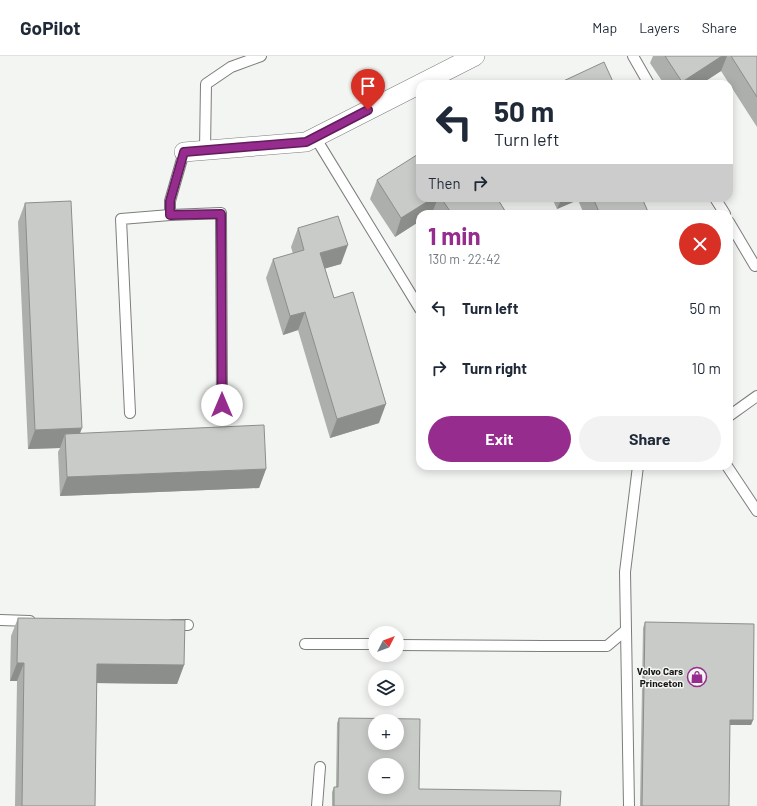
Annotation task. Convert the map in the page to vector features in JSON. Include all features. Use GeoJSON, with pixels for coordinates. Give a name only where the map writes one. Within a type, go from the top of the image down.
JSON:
{"type":"FeatureCollection","features":[{"type":"Feature","properties":{"kind":"street"},"geometry":{"type":"LineString","coordinates":[[428,80],[475,56]]}},
{"type":"Feature","properties":{"kind":"street"},"geometry":{"type":"LineString","coordinates":[[184,152],[306,142],[416,86]]}},
{"type":"Feature","properties":{"kind":"lane"},"geometry":{"type":"LineString","coordinates":[[205,150],[206,84],[231,67],[261,56]]}},
{"type":"Feature","properties":{"kind":"lane"},"geometry":{"type":"LineString","coordinates":[[633,56],[647,80]]}},
{"type":"Feature","properties":{"kind":"lane"},"geometry":{"type":"LineString","coordinates":[[315,137],[416,302]]}},
{"type":"Feature","properties":{"kind":"lane"},"geometry":{"type":"LineString","coordinates":[[170,215],[170,201],[184,152]]}},
{"type":"Feature","properties":{"kind":"lane"},"geometry":{"type":"LineString","coordinates":[[130,412],[122,219],[170,215],[221,214],[222,405]]}},
{"type":"Feature","properties":{"kind":"lane"},"geometry":{"type":"LineString","coordinates":[[733,229],[755,266]]}},
{"type":"Feature","properties":{"kind":"lane"},"geometry":{"type":"LineString","coordinates":[[733,413],[757,396]]}},
{"type":"Feature","properties":{"kind":"lane"},"geometry":{"type":"LineString","coordinates":[[629,806],[625,572],[638,470]]}},
{"type":"Feature","properties":{"kind":"lane"},"geometry":{"type":"LineString","coordinates":[[730,470],[757,511]]}},
{"type":"Feature","properties":{"kind":"lane"},"geometry":{"type":"LineString","coordinates":[[0,620],[39,621]]}},
{"type":"Feature","properties":{"kind":"lane"},"geometry":{"type":"LineString","coordinates":[[165,625],[188,625]]}},
{"type":"Feature","properties":{"kind":"lane"},"geometry":{"type":"LineString","coordinates":[[404,645],[607,646],[626,630]]}},
{"type":"Feature","properties":{"kind":"lane"},"geometry":{"type":"LineString","coordinates":[[305,644],[368,644]]}},
{"type":"Feature","properties":{"kind":"lane"},"geometry":{"type":"LineString","coordinates":[[317,806],[320,767]]}},
{"type":"Feature","properties":{"kind":"building"},"geometry":{"type":"Polygon","coordinates":[[[665,56],[722,56],[685,80],[681,80],[665,56]]]}},
{"type":"Feature","properties":{"kind":"building"},"geometry":{"type":"Polygon","coordinates":[[[731,56],[757,56],[757,97],[731,56]]]}},
{"type":"Feature","properties":{"kind":"building"},"geometry":{"type":"Polygon","coordinates":[[[604,62],[612,80],[566,80],[604,62]]]}},
{"type":"Feature","properties":{"kind":"building"},"geometry":{"type":"Polygon","coordinates":[[[416,156],[416,202],[427,202],[401,218],[377,180],[416,156]]]}},
{"type":"Feature","properties":{"kind":"building"},"geometry":{"type":"Polygon","coordinates":[[[71,201],[82,428],[35,430],[25,203],[71,201]]]}},
{"type":"Feature","properties":{"kind":"building"},"geometry":{"type":"Polygon","coordinates":[[[444,202],[500,202],[504,210],[449,210],[444,202]]]}},
{"type":"Feature","properties":{"kind":"building"},"geometry":{"type":"Polygon","coordinates":[[[595,202],[644,202],[647,210],[598,210],[595,202]]]}},
{"type":"Feature","properties":{"kind":"building"},"geometry":{"type":"Polygon","coordinates":[[[338,216],[348,245],[320,253],[334,298],[353,292],[386,404],[337,419],[305,312],[290,316],[273,259],[304,250],[298,228],[338,216]]]}},
{"type":"Feature","properties":{"kind":"building"},"geometry":{"type":"Polygon","coordinates":[[[264,425],[266,469],[67,477],[65,434],[264,425]]]}},
{"type":"Feature","properties":{"kind":"building"},"geometry":{"type":"Polygon","coordinates":[[[18,618],[185,620],[184,665],[97,664],[95,806],[22,806],[24,663],[17,663],[18,618]]]}},
{"type":"Feature","properties":{"kind":"building","name":"Volvo Cars Princeton"},"geometry":{"type":"Polygon","coordinates":[[[645,622],[754,624],[753,720],[730,720],[729,806],[642,806],[645,622]]]}},
{"type":"Feature","properties":{"kind":"building"},"geometry":{"type":"Polygon","coordinates":[[[339,718],[368,718],[368,750],[404,750],[404,719],[420,719],[419,789],[561,791],[560,806],[334,806],[334,787],[338,787],[339,718]]]}},
{"type":"Feature","properties":{"kind":"place","name":"Volvo Cars Princeton"},"geometry":{"type":"Point","coordinates":[697,677]}},
{"type":"Feature","properties":{"kind":"route"},"geometry":{"type":"LineString","coordinates":[[222,405],[221,214],[170,215],[170,201],[184,152],[306,142],[368,110]]}}]}
